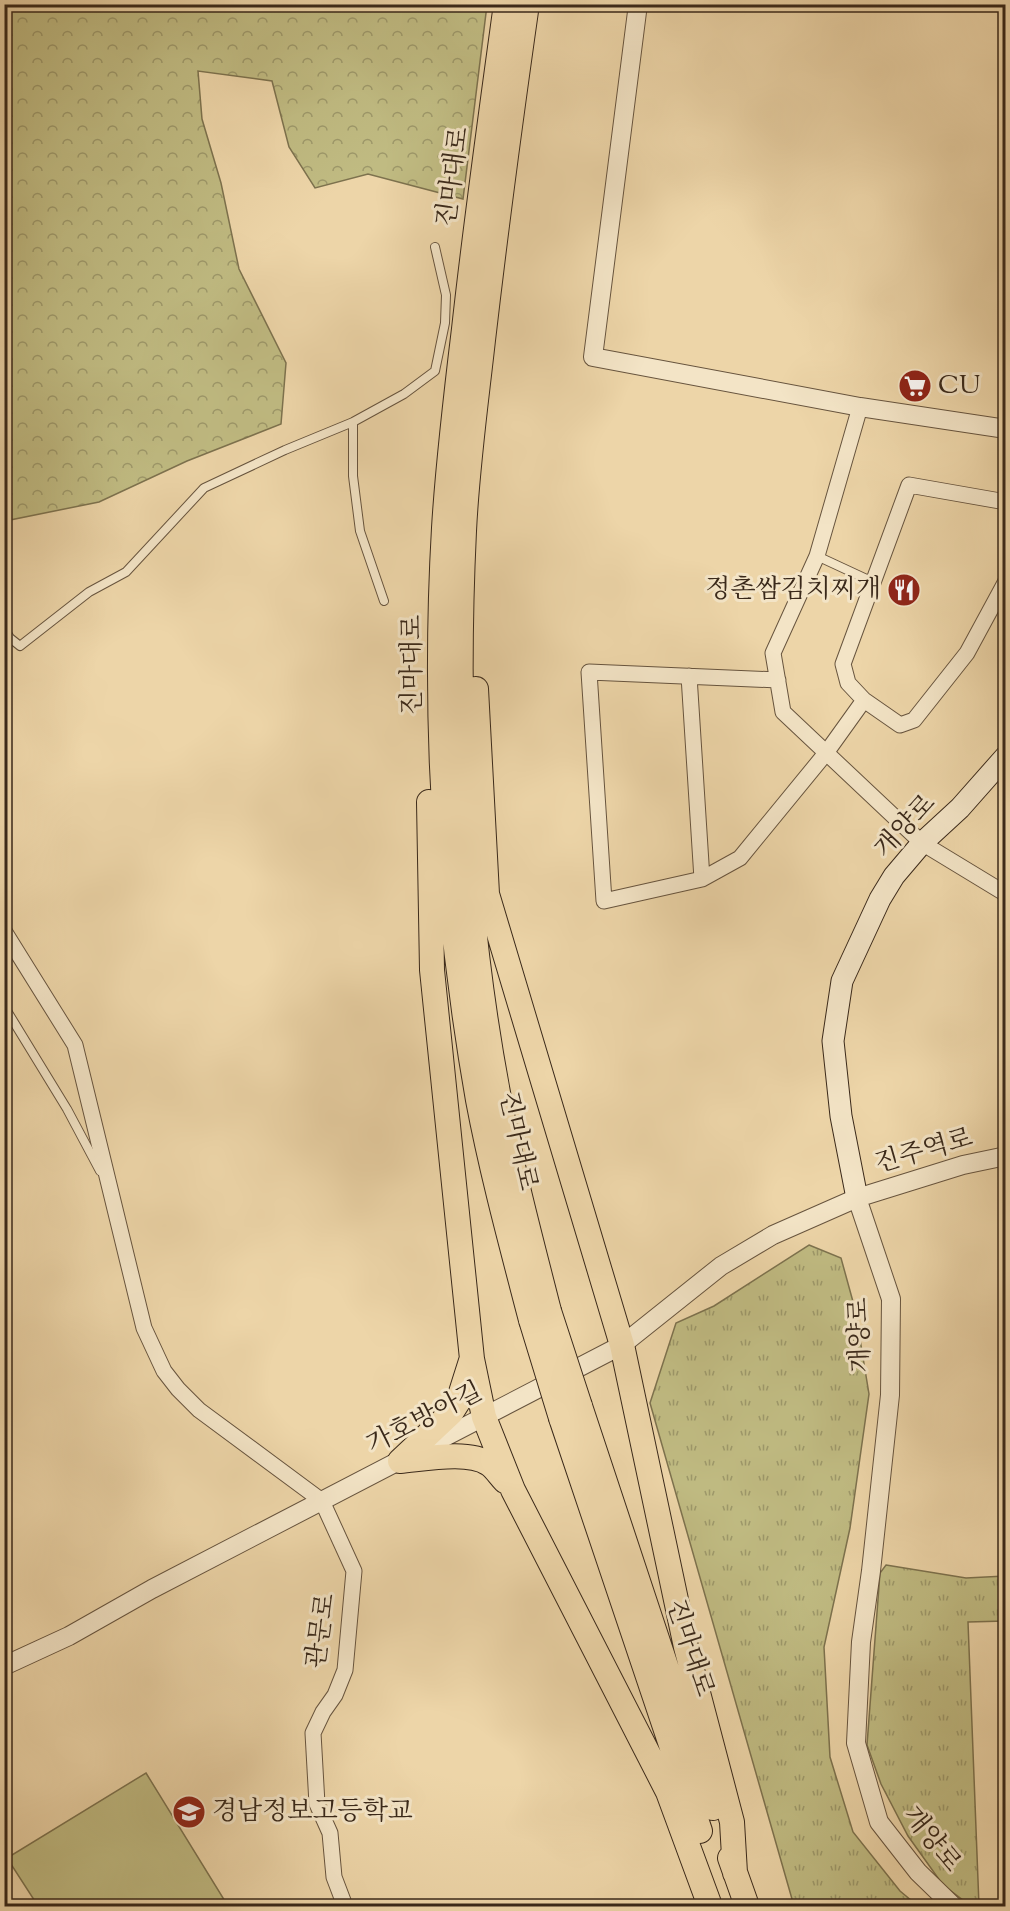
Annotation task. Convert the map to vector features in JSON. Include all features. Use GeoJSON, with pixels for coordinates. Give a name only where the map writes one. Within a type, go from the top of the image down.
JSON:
{"type":"FeatureCollection","features":[{"type":"Feature","properties":{"kind":"highway","name":"진마대로"},"geometry":{"type":"LineString","coordinates":[[506,4],[477,213],[452,426],[444,539],[441,715],[444,809],[459,973],[479,1102],[507,1228],[540,1316]]}},
{"type":"Feature","properties":{"kind":"highway","name":"진마대로"},"geometry":{"type":"LineString","coordinates":[[527,4],[498,215],[473,429],[464,529],[461,716],[464,808],[479,970],[499,1098],[540,1316]]}},
{"type":"Feature","properties":{"kind":"highway"},"geometry":{"type":"LineString","coordinates":[[461,630],[475,660],[487,894],[622,1345],[686,1647],[732,1822],[735,1873]]}},
{"type":"Feature","properties":{"kind":"highway"},"geometry":{"type":"LineString","coordinates":[[441,715],[428,761],[432,970],[472,1359],[484,1417],[513,1490],[668,1792],[710,1906]]}},
{"type":"Feature","properties":{"kind":"highway"},"geometry":{"type":"LineString","coordinates":[[540,1316],[571,1412]]}},
{"type":"Feature","properties":{"kind":"highway"},"geometry":{"type":"LineString","coordinates":[[400,1461],[451,1413],[458,1402],[472,1359]]}},
{"type":"Feature","properties":{"kind":"highway","name":"진마대로"},"geometry":{"type":"LineString","coordinates":[[571,1412],[747,1906]]}},
{"type":"Feature","properties":{"kind":"highway","name":"진마대로"},"geometry":{"type":"LineString","coordinates":[[571,1412],[726,1906]]}},
{"type":"Feature","properties":{"kind":"highway"},"geometry":{"type":"LineString","coordinates":[[400,1461],[467,1456],[481,1459],[491,1465],[513,1490]]}},
{"type":"Feature","properties":{"kind":"main road","name":"개양로"},"geometry":{"type":"LineString","coordinates":[[857,1198],[841,1116],[832,1041],[842,981],[880,899],[894,876],[922,843],[960,808],[1005,756]]}},
{"type":"Feature","properties":{"kind":"street"},"geometry":{"type":"LineString","coordinates":[[638,4],[593,357],[860,406],[1005,429]]}},
{"type":"Feature","properties":{"kind":"street"},"geometry":{"type":"LineString","coordinates":[[860,406],[817,556],[773,653],[783,712],[922,843],[1005,894]]}},
{"type":"Feature","properties":{"kind":"street"},"geometry":{"type":"LineString","coordinates":[[1005,501],[909,486],[843,664],[848,682],[864,699],[900,724],[914,720],[967,653],[1005,581]]}},
{"type":"Feature","properties":{"kind":"street"},"geometry":{"type":"LineString","coordinates":[[778,680],[589,672],[604,902],[702,879],[740,858],[826,753],[864,699]]}},
{"type":"Feature","properties":{"kind":"street"},"geometry":{"type":"LineString","coordinates":[[689,676],[702,879]]}},
{"type":"Feature","properties":{"kind":"street"},"geometry":{"type":"LineString","coordinates":[[4,931],[75,1045],[144,1328],[164,1371],[199,1410],[322,1501]]}},
{"type":"Feature","properties":{"kind":"street","name":"진주역로"},"geometry":{"type":"LineString","coordinates":[[857,1198],[943,1171],[1005,1156]]}},
{"type":"Feature","properties":{"kind":"street","name":"가호방아길"},"geometry":{"type":"LineString","coordinates":[[4,1666],[69,1636],[152,1589],[622,1345],[721,1266],[746,1250],[801,1222],[857,1198]]}},
{"type":"Feature","properties":{"kind":"street","name":"개양로"},"geometry":{"type":"LineString","coordinates":[[857,1198],[891,1299],[890,1395],[861,1642],[856,1743],[879,1822],[918,1872],[953,1906]]}},
{"type":"Feature","properties":{"kind":"street","name":"관문로"},"geometry":{"type":"LineString","coordinates":[[322,1501],[354,1571],[345,1670],[335,1695],[313,1732],[316,1804],[330,1833],[334,1877],[345,1906]]}},
{"type":"Feature","properties":{"kind":"lane"},"geometry":{"type":"LineString","coordinates":[[4,628],[10,638],[20,646],[89,592],[126,572],[204,488],[285,450],[353,422],[404,394],[435,371],[445,323],[446,295],[435,248]]}},
{"type":"Feature","properties":{"kind":"lane"},"geometry":{"type":"LineString","coordinates":[[353,422],[353,476],[360,531],[384,601]]}},
{"type":"Feature","properties":{"kind":"lane"},"geometry":{"type":"LineString","coordinates":[[817,556],[873,582]]}},
{"type":"Feature","properties":{"kind":"lane"},"geometry":{"type":"LineString","coordinates":[[4,1006],[67,1109],[109,1188]]}},
{"type":"Feature","properties":{"kind":"green space"},"geometry":{"type":"Polygon","coordinates":[[[5,4],[487,5],[463,199],[368,174],[315,188],[289,147],[272,81],[198,71],[202,119],[221,183],[239,269],[286,363],[281,424],[187,461],[99,502],[5,521],[5,4]]]}},
{"type":"Feature","properties":{"kind":"green space"},"geometry":{"type":"Polygon","coordinates":[[[809,1245],[841,1258],[855,1309],[869,1394],[850,1528],[824,1647],[830,1757],[853,1832],[900,1891],[918,1906],[794,1906],[650,1403],[676,1323],[714,1306],[809,1245]]]}},
{"type":"Feature","properties":{"kind":"green space"},"geometry":{"type":"Polygon","coordinates":[[[886,1565],[966,1578],[1005,1576],[1005,1621],[968,1622],[979,1906],[971,1906],[943,1885],[908,1836],[881,1784],[867,1745],[880,1573],[886,1565]]]}},
{"type":"Feature","properties":{"kind":"green space"},"geometry":{"type":"Polygon","coordinates":[[[146,1773],[228,1906],[38,1906],[7,1858],[146,1773]]]}},
{"type":"Feature","properties":{"kind":"place","name":"CU"},"geometry":{"type":"Point","coordinates":[915,386]}},
{"type":"Feature","properties":{"kind":"place","name":"정촌쌈김치찌개"},"geometry":{"type":"Point","coordinates":[904,590]}},
{"type":"Feature","properties":{"kind":"place","name":"경남정보고등학교"},"geometry":{"type":"Point","coordinates":[189,1812]}}]}
